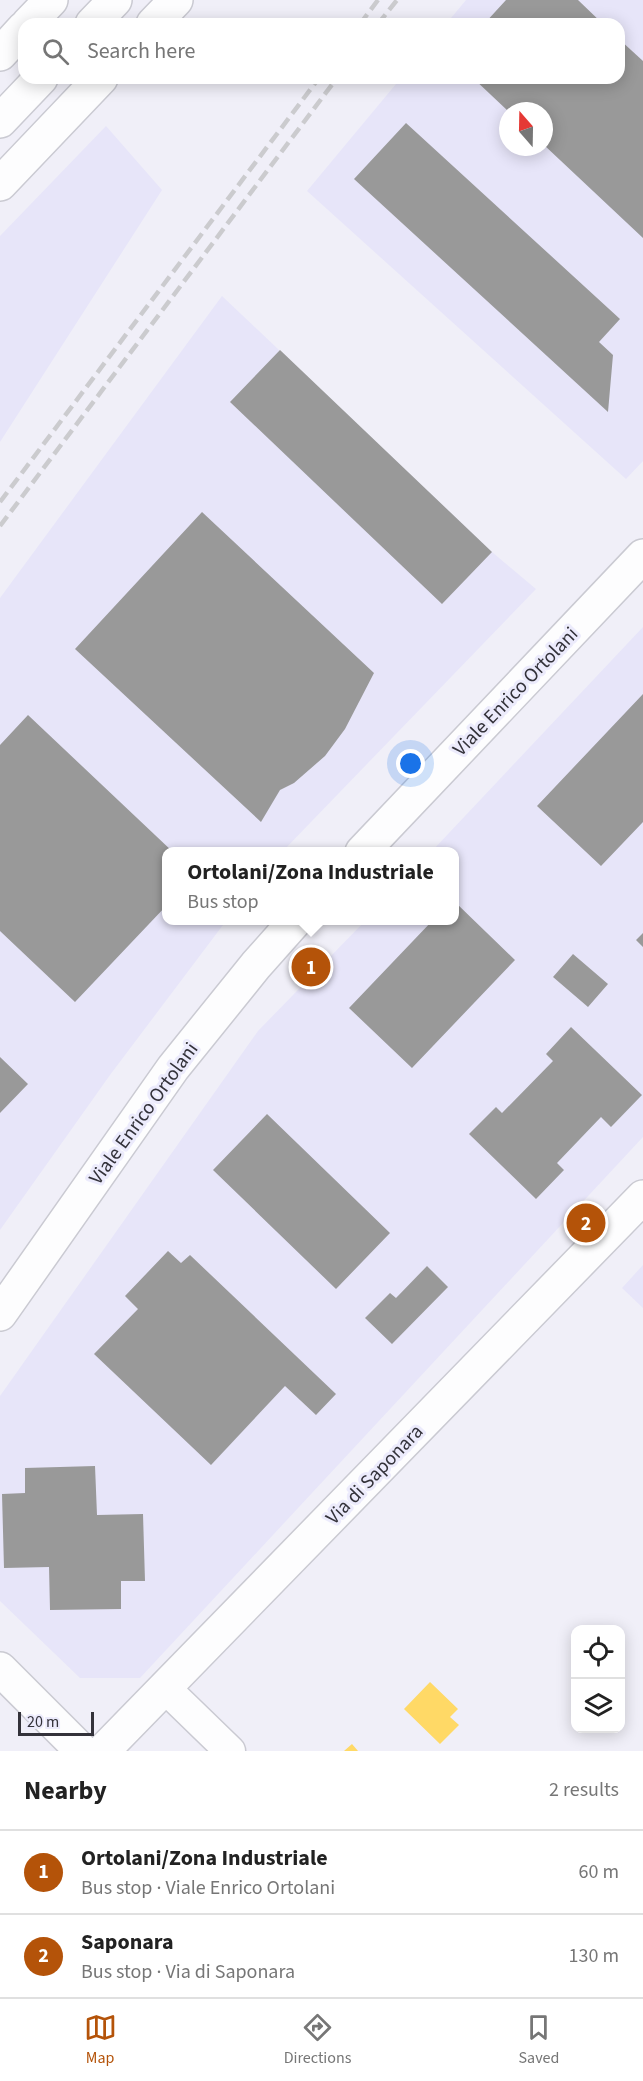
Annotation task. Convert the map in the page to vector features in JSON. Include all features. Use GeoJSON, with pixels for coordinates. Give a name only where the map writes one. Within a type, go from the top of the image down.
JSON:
{"type":"FeatureCollection","features":[{"type":"Feature","properties":{"kind":"street"},"geometry":{"type":"LineString","coordinates":[[34,18],[51,0]]}},
{"type":"Feature","properties":{"kind":"street"},"geometry":{"type":"LineString","coordinates":[[98,18],[115,0]]}},
{"type":"Feature","properties":{"kind":"street"},"geometry":{"type":"LineString","coordinates":[[159,18],[176,0]]}},
{"type":"Feature","properties":{"kind":"street"},"geometry":{"type":"LineString","coordinates":[[0,54],[18,34]]}},
{"type":"Feature","properties":{"kind":"street"},"geometry":{"type":"LineString","coordinates":[[0,121],[35,84]]}},
{"type":"Feature","properties":{"kind":"street"},"geometry":{"type":"LineString","coordinates":[[0,184],[95,84]]}},
{"type":"Feature","properties":{"kind":"street","name":"Viale Enrico Ortolani"},"geometry":{"type":"LineString","coordinates":[[367,847],[643,556]]}},
{"type":"Feature","properties":{"kind":"street","name":"Viale Enrico Ortolani"},"geometry":{"type":"LineString","coordinates":[[0,1314],[173,1068],[256,965],[292,925]]}},
{"type":"Feature","properties":{"kind":"street","name":"Via di Saponara"},"geometry":{"type":"LineString","coordinates":[[103,1751],[643,1197]]}},
{"type":"Feature","properties":{"kind":"street"},"geometry":{"type":"LineString","coordinates":[[0,1669],[82,1751]]}},
{"type":"Feature","properties":{"kind":"street"},"geometry":{"type":"LineString","coordinates":[[165,1688],[230,1751]]}},
{"type":"Feature","properties":{"kind":"shaded area"},"geometry":{"type":"Polygon","coordinates":[[[466,0],[643,0],[643,461],[626,479],[307,191],[396,84],[625,84],[625,18],[451,18],[466,0]]]}},
{"type":"Feature","properties":{"kind":"shaded area"},"geometry":{"type":"Polygon","coordinates":[[[106,126],[162,190],[0,442],[0,236],[106,126]]]}},
{"type":"Feature","properties":{"kind":"shaded area"},"geometry":{"type":"Polygon","coordinates":[[[222,296],[492,552],[536,589],[287,847],[162,847],[162,925],[223,925],[110,1075],[0,1230],[0,598],[222,296]]]}},
{"type":"Feature","properties":{"kind":"shaded area"},"geometry":{"type":"Polygon","coordinates":[[[643,627],[643,1137],[140,1678],[80,1678],[0,1601],[0,1396],[258,1031],[361,925],[459,925],[459,847],[436,847],[643,627]]]}},
{"type":"Feature","properties":{"kind":"shaded area"},"geometry":{"type":"Polygon","coordinates":[[[643,1265],[643,1308],[622,1288],[643,1265]]]}},
{"type":"Feature","properties":{"kind":"building: Homes"},"geometry":{"type":"Polygon","coordinates":[[[430,1682],[458,1709],[450,1717],[459,1725],[440,1744],[404,1709],[430,1682]]]}},
{"type":"Feature","properties":{"kind":"building: Homes"},"geometry":{"type":"Polygon","coordinates":[[[352,1744],[358,1751],[344,1751],[352,1744]]]}},
{"type":"Feature","properties":{"kind":"building: Industry"},"geometry":{"type":"Polygon","coordinates":[[[506,0],[578,0],[597,18],[490,18],[506,0]]]}},
{"type":"Feature","properties":{"kind":"building: Industry"},"geometry":{"type":"Polygon","coordinates":[[[625,44],[643,61],[643,238],[553,153],[553,102],[499,103],[479,84],[625,84],[625,44]]]}},
{"type":"Feature","properties":{"kind":"building: Industry"},"geometry":{"type":"Polygon","coordinates":[[[406,123],[620,319],[599,342],[613,355],[608,412],[354,179],[406,123]]]}},
{"type":"Feature","properties":{"kind":"building: Industry"},"geometry":{"type":"Polygon","coordinates":[[[280,350],[492,552],[442,604],[230,402],[280,350]]]}},
{"type":"Feature","properties":{"kind":"building: Industry"},"geometry":{"type":"Polygon","coordinates":[[[202,512],[374,673],[345,729],[325,756],[294,783],[280,790],[261,822],[75,649],[202,512]]]}},
{"type":"Feature","properties":{"kind":"building: Industry"},"geometry":{"type":"Polygon","coordinates":[[[643,694],[643,822],[601,866],[537,806],[643,694]]]}},
{"type":"Feature","properties":{"kind":"building: Industry"},"geometry":{"type":"Polygon","coordinates":[[[28,715],[168,847],[162,847],[162,910],[75,1002],[0,931],[0,745],[28,715]]]}},
{"type":"Feature","properties":{"kind":"building: Industry"},"geometry":{"type":"Polygon","coordinates":[[[459,906],[515,960],[412,1068],[349,1008],[428,925],[459,925],[459,906]]]}},
{"type":"Feature","properties":{"kind":"building: Industry"},"geometry":{"type":"Polygon","coordinates":[[[643,933],[643,947],[636,940],[643,933]]]}},
{"type":"Feature","properties":{"kind":"building: Industry"},"geometry":{"type":"Polygon","coordinates":[[[573,954],[608,984],[588,1007],[553,977],[573,954]]]}},
{"type":"Feature","properties":{"kind":"building: Industry"},"geometry":{"type":"Polygon","coordinates":[[[571,1027],[642,1095],[611,1127],[601,1117],[557,1163],[564,1170],[536,1199],[469,1134],[496,1107],[502,1113],[553,1061],[546,1054],[571,1027]]]}},
{"type":"Feature","properties":{"kind":"building: Industry"},"geometry":{"type":"Polygon","coordinates":[[[0,1057],[28,1084],[0,1113],[0,1057]]]}},
{"type":"Feature","properties":{"kind":"building: Industry"},"geometry":{"type":"Polygon","coordinates":[[[267,1114],[390,1233],[336,1289],[213,1170],[267,1114]]]}},
{"type":"Feature","properties":{"kind":"building: Industry"},"geometry":{"type":"Polygon","coordinates":[[[168,1251],[181,1263],[190,1255],[336,1394],[316,1415],[285,1386],[211,1465],[94,1354],[138,1309],[125,1296],[168,1251]]]}},
{"type":"Feature","properties":{"kind":"building: Industry"},"geometry":{"type":"Polygon","coordinates":[[[427,1266],[448,1287],[392,1344],[365,1318],[390,1293],[396,1298],[427,1266]]]}},
{"type":"Feature","properties":{"kind":"building: Industry"},"geometry":{"type":"Polygon","coordinates":[[[95,1466],[97,1515],[143,1514],[145,1581],[121,1581],[121,1609],[50,1610],[49,1567],[4,1568],[2,1494],[25,1493],[25,1468],[95,1466]]]}},
{"type":"Feature","properties":{"kind":"railway"},"geometry":{"type":"LineString","coordinates":[[364,18],[378,0]]}},
{"type":"Feature","properties":{"kind":"railway"},"geometry":{"type":"LineString","coordinates":[[383,18],[397,0]]}},
{"type":"Feature","properties":{"kind":"railway"},"geometry":{"type":"LineString","coordinates":[[0,502],[314,84]]}},
{"type":"Feature","properties":{"kind":"railway"},"geometry":{"type":"LineString","coordinates":[[0,526],[332,84]]}},
{"type":"Feature","properties":{"kind":"place","name":"Ortolani/Zona Industriale"},"geometry":{"type":"Point","coordinates":[311,967]}},
{"type":"Feature","properties":{"kind":"place","name":"Saponara"},"geometry":{"type":"Point","coordinates":[586,1223]}}]}
